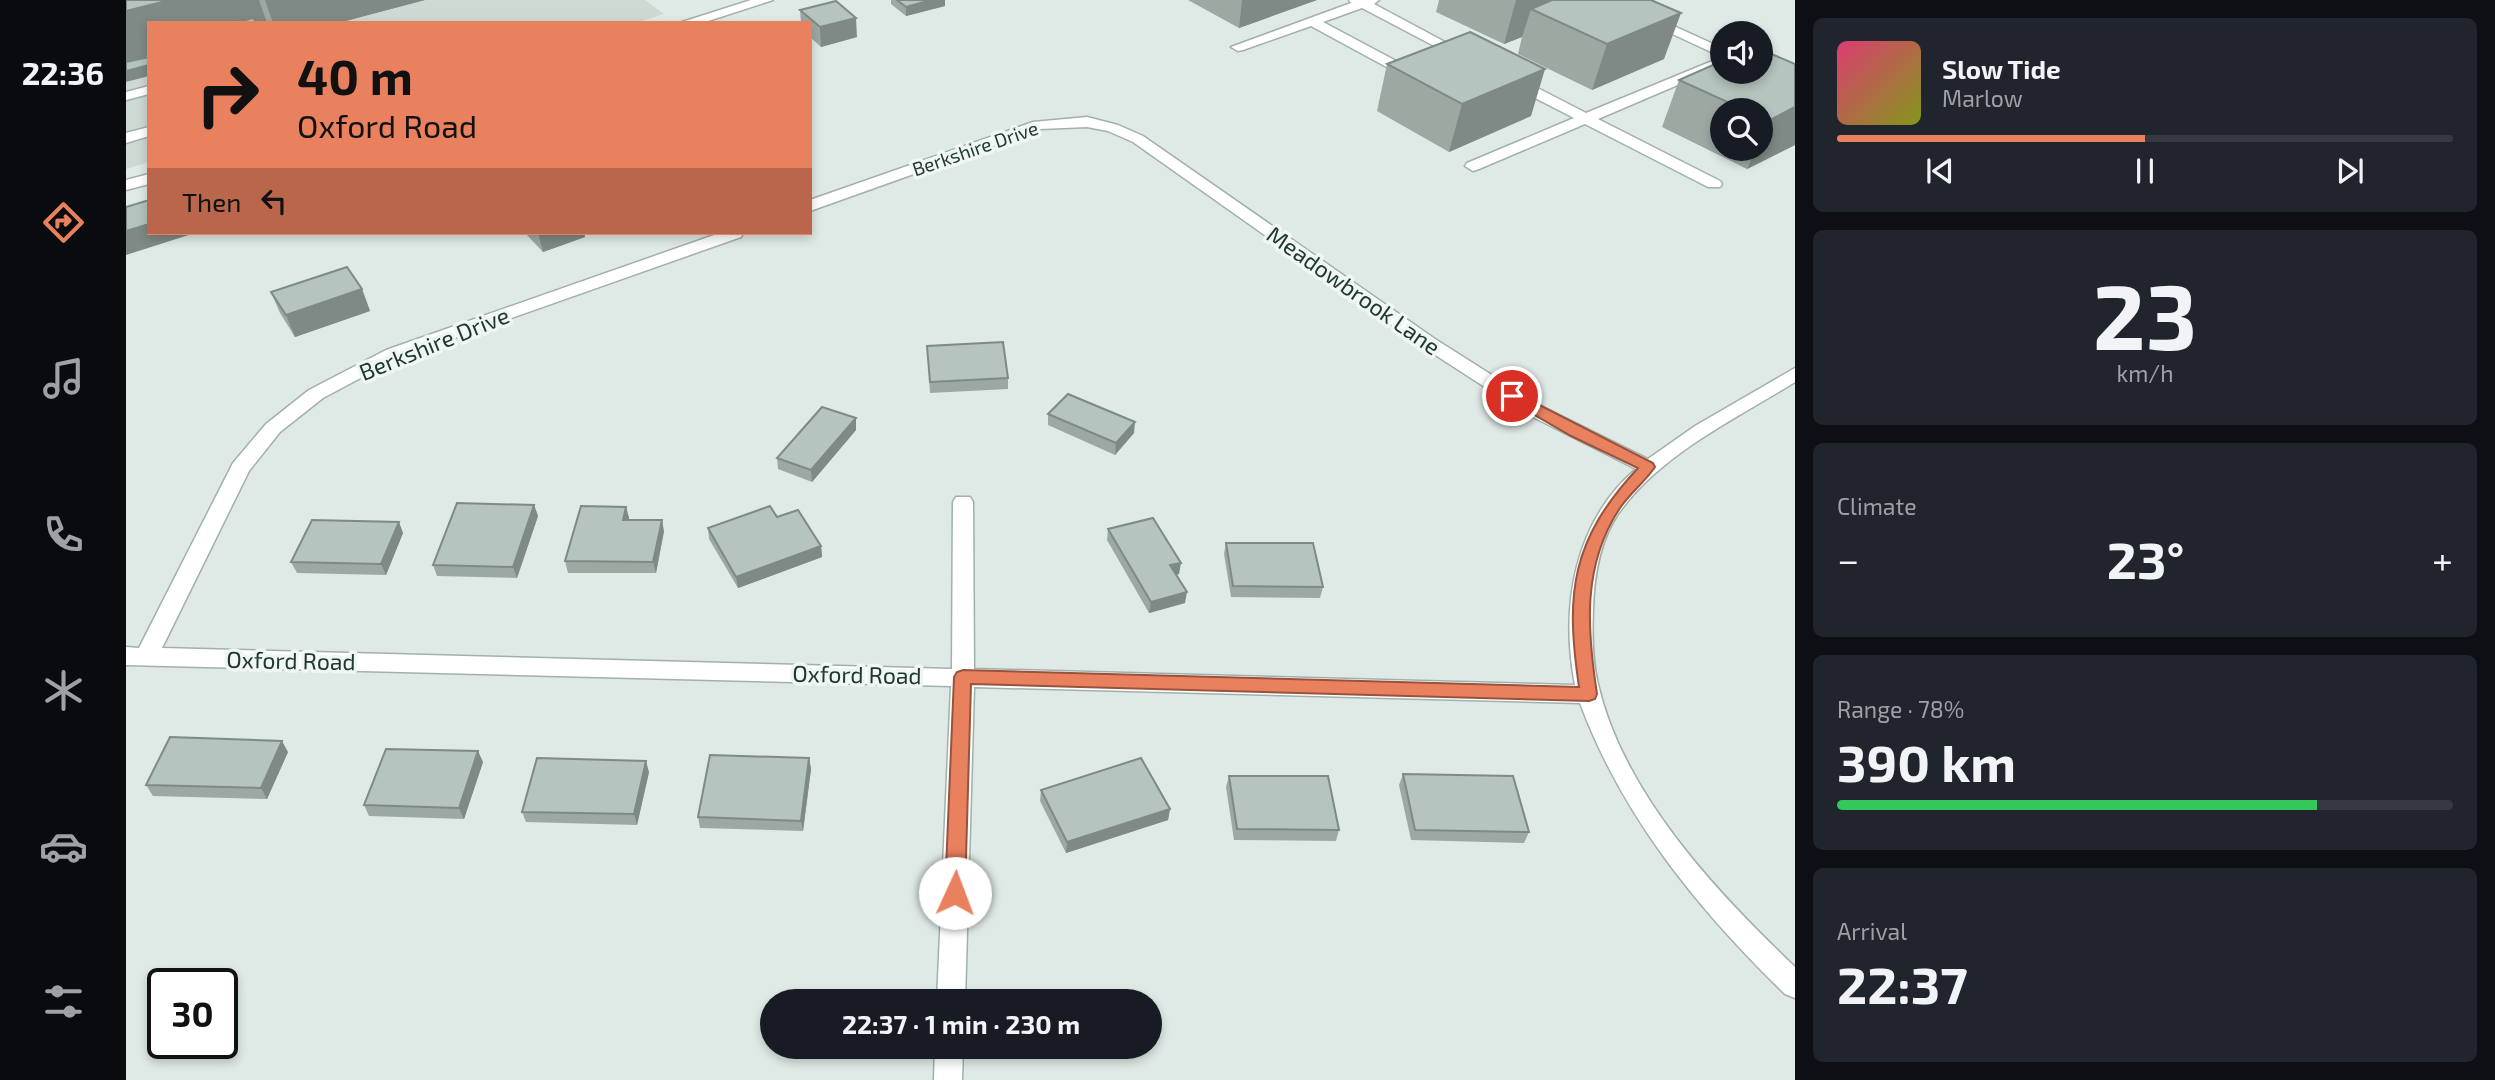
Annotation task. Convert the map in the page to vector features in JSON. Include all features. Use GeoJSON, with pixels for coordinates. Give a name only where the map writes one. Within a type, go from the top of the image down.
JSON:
{"type":"FeatureCollection","features":[{"type":"Feature","properties":{"kind":"street"},"geometry":{"type":"LineString","coordinates":[[1606,0],[1710,48]]}},
{"type":"Feature","properties":{"kind":"street"},"geometry":{"type":"LineString","coordinates":[[692,21],[756,1]]}},
{"type":"Feature","properties":{"kind":"street"},"geometry":{"type":"LineString","coordinates":[[1238,47],[1364,1],[1474,61]]}},
{"type":"Feature","properties":{"kind":"street"},"geometry":{"type":"LineString","coordinates":[[1312,21],[1410,74]]}},
{"type":"Feature","properties":{"kind":"street"},"geometry":{"type":"LineString","coordinates":[[1473,166],[1710,66]]}},
{"type":"Feature","properties":{"kind":"street"},"geometry":{"type":"LineString","coordinates":[[1499,74],[1714,184]]}},
{"type":"Feature","properties":{"kind":"street"},"geometry":{"type":"LineString","coordinates":[[126,96],[147,91]]}},
{"type":"Feature","properties":{"kind":"street","name":"Meadowbrook Lane"},"geometry":{"type":"LineString","coordinates":[[1062,123],[1087,122],[1113,128],[1138,139],[1486,380],[1532,409],[1648,467]]}},
{"type":"Feature","properties":{"kind":"street","name":"Berkshire Drive"},"geometry":{"type":"LineString","coordinates":[[813,201],[1018,131],[1062,123]]}},
{"type":"Feature","properties":{"kind":"street"},"geometry":{"type":"LineString","coordinates":[[126,138],[147,132]]}},
{"type":"Feature","properties":{"kind":"street"},"geometry":{"type":"LineString","coordinates":[[126,185],[147,180]]}},
{"type":"Feature","properties":{"kind":"street","name":"Berkshire Drive"},"geometry":{"type":"LineString","coordinates":[[136,656],[240,468],[272,428],[316,394],[392,354],[729,235]]}},
{"type":"Feature","properties":{"kind":"street"},"geometry":{"type":"LineString","coordinates":[[1795,374],[1648,467],[1617,500],[1601,524],[1590,551],[1583,582],[1580,639],[1589,694],[1620,769],[1652,824],[1706,894],[1795,985]]}},
{"type":"Feature","properties":{"kind":"street"},"geometry":{"type":"LineString","coordinates":[[951,989],[963,677],[964,502]]}},
{"type":"Feature","properties":{"kind":"street","name":"Oxford Road"},"geometry":{"type":"LineString","coordinates":[[136,656],[1589,694]]}},
{"type":"Feature","properties":{"kind":"street"},"geometry":{"type":"LineString","coordinates":[[948,1080],[949,1059]]}},
{"type":"Feature","properties":{"kind":"shaded area"},"geometry":{"type":"Polygon","coordinates":[[[126,0],[645,0],[664,14],[641,21],[147,21],[147,163],[126,169],[126,0]]]}},
{"type":"Feature","properties":{"kind":"building"},"geometry":{"type":"Polygon","coordinates":[[[126,0],[170,0],[126,11],[126,0]]]}},
{"type":"Feature","properties":{"kind":"building"},"geometry":{"type":"Polygon","coordinates":[[[897,0],[931,0],[906,7],[897,0]]]}},
{"type":"Feature","properties":{"kind":"building"},"geometry":{"type":"Polygon","coordinates":[[[1552,0],[1651,0],[1681,13],[1607,44],[1531,9],[1552,0]]]}},
{"type":"Feature","properties":{"kind":"building"},"geometry":{"type":"Polygon","coordinates":[[[836,1],[856,18],[820,27],[800,10],[836,1]]]}},
{"type":"Feature","properties":{"kind":"building"},"geometry":{"type":"Polygon","coordinates":[[[1470,32],[1545,69],[1462,104],[1387,64],[1470,32]]]}},
{"type":"Feature","properties":{"kind":"building"},"geometry":{"type":"Polygon","coordinates":[[[1773,55],[1795,64],[1795,107],[1773,118],[1773,98],[1719,98],[1679,80],[1710,66],[1710,84],[1773,84],[1773,55]]]}},
{"type":"Feature","properties":{"kind":"building"},"geometry":{"type":"Polygon","coordinates":[[[147,57],[147,66],[126,71],[126,62],[147,57]]]}},
{"type":"Feature","properties":{"kind":"building"},"geometry":{"type":"Polygon","coordinates":[[[147,201],[147,225],[126,231],[126,207],[147,201]]]}},
{"type":"Feature","properties":{"kind":"building"},"geometry":{"type":"Polygon","coordinates":[[[347,267],[362,289],[286,315],[271,292],[347,267]]]}},
{"type":"Feature","properties":{"kind":"building"},"geometry":{"type":"Polygon","coordinates":[[[1003,342],[1008,378],[930,382],[927,346],[1003,342]]]}},
{"type":"Feature","properties":{"kind":"building"},"geometry":{"type":"Polygon","coordinates":[[[1068,394],[1135,422],[1116,443],[1048,414],[1068,394]]]}},
{"type":"Feature","properties":{"kind":"building"},"geometry":{"type":"Polygon","coordinates":[[[822,407],[856,418],[811,470],[777,458],[822,407]]]}},
{"type":"Feature","properties":{"kind":"building"},"geometry":{"type":"Polygon","coordinates":[[[457,503],[534,505],[513,567],[433,565],[457,503]]]}},
{"type":"Feature","properties":{"kind":"building"},"geometry":{"type":"Polygon","coordinates":[[[581,506],[626,507],[623,520],[662,520],[653,562],[565,561],[581,506]]]}},
{"type":"Feature","properties":{"kind":"building"},"geometry":{"type":"Polygon","coordinates":[[[770,506],[777,517],[798,510],[821,546],[736,577],[708,528],[770,506]]]}},
{"type":"Feature","properties":{"kind":"building"},"geometry":{"type":"Polygon","coordinates":[[[1153,518],[1181,563],[1170,565],[1187,592],[1151,602],[1108,529],[1153,518]]]}},
{"type":"Feature","properties":{"kind":"building"},"geometry":{"type":"Polygon","coordinates":[[[312,520],[399,522],[381,564],[291,562],[312,520]]]}},
{"type":"Feature","properties":{"kind":"building"},"geometry":{"type":"Polygon","coordinates":[[[1226,543],[1313,543],[1323,587],[1233,586],[1226,543]]]}},
{"type":"Feature","properties":{"kind":"building"},"geometry":{"type":"Polygon","coordinates":[[[170,737],[282,741],[261,788],[146,785],[170,737]]]}},
{"type":"Feature","properties":{"kind":"building"},"geometry":{"type":"Polygon","coordinates":[[[386,749],[478,751],[459,808],[364,805],[386,749]]]}},
{"type":"Feature","properties":{"kind":"building"},"geometry":{"type":"Polygon","coordinates":[[[710,755],[809,758],[801,821],[698,817],[710,755]]]}},
{"type":"Feature","properties":{"kind":"building"},"geometry":{"type":"Polygon","coordinates":[[[537,758],[646,761],[634,814],[522,812],[537,758]]]}},
{"type":"Feature","properties":{"kind":"building"},"geometry":{"type":"Polygon","coordinates":[[[1141,758],[1170,809],[1067,842],[1041,790],[1141,758]]]}},
{"type":"Feature","properties":{"kind":"building"},"geometry":{"type":"Polygon","coordinates":[[[1403,774],[1513,776],[1529,832],[1415,830],[1403,774]]]}},
{"type":"Feature","properties":{"kind":"building"},"geometry":{"type":"Polygon","coordinates":[[[1229,776],[1328,776],[1339,830],[1237,829],[1229,776]]]}},
{"type":"Feature","properties":{"kind":"route"},"geometry":{"type":"LineString","coordinates":[[955,893],[963,677],[1589,694],[1580,639],[1583,582],[1590,551],[1601,524],[1617,500],[1648,467],[1576,432],[1512,396]]}}]}
